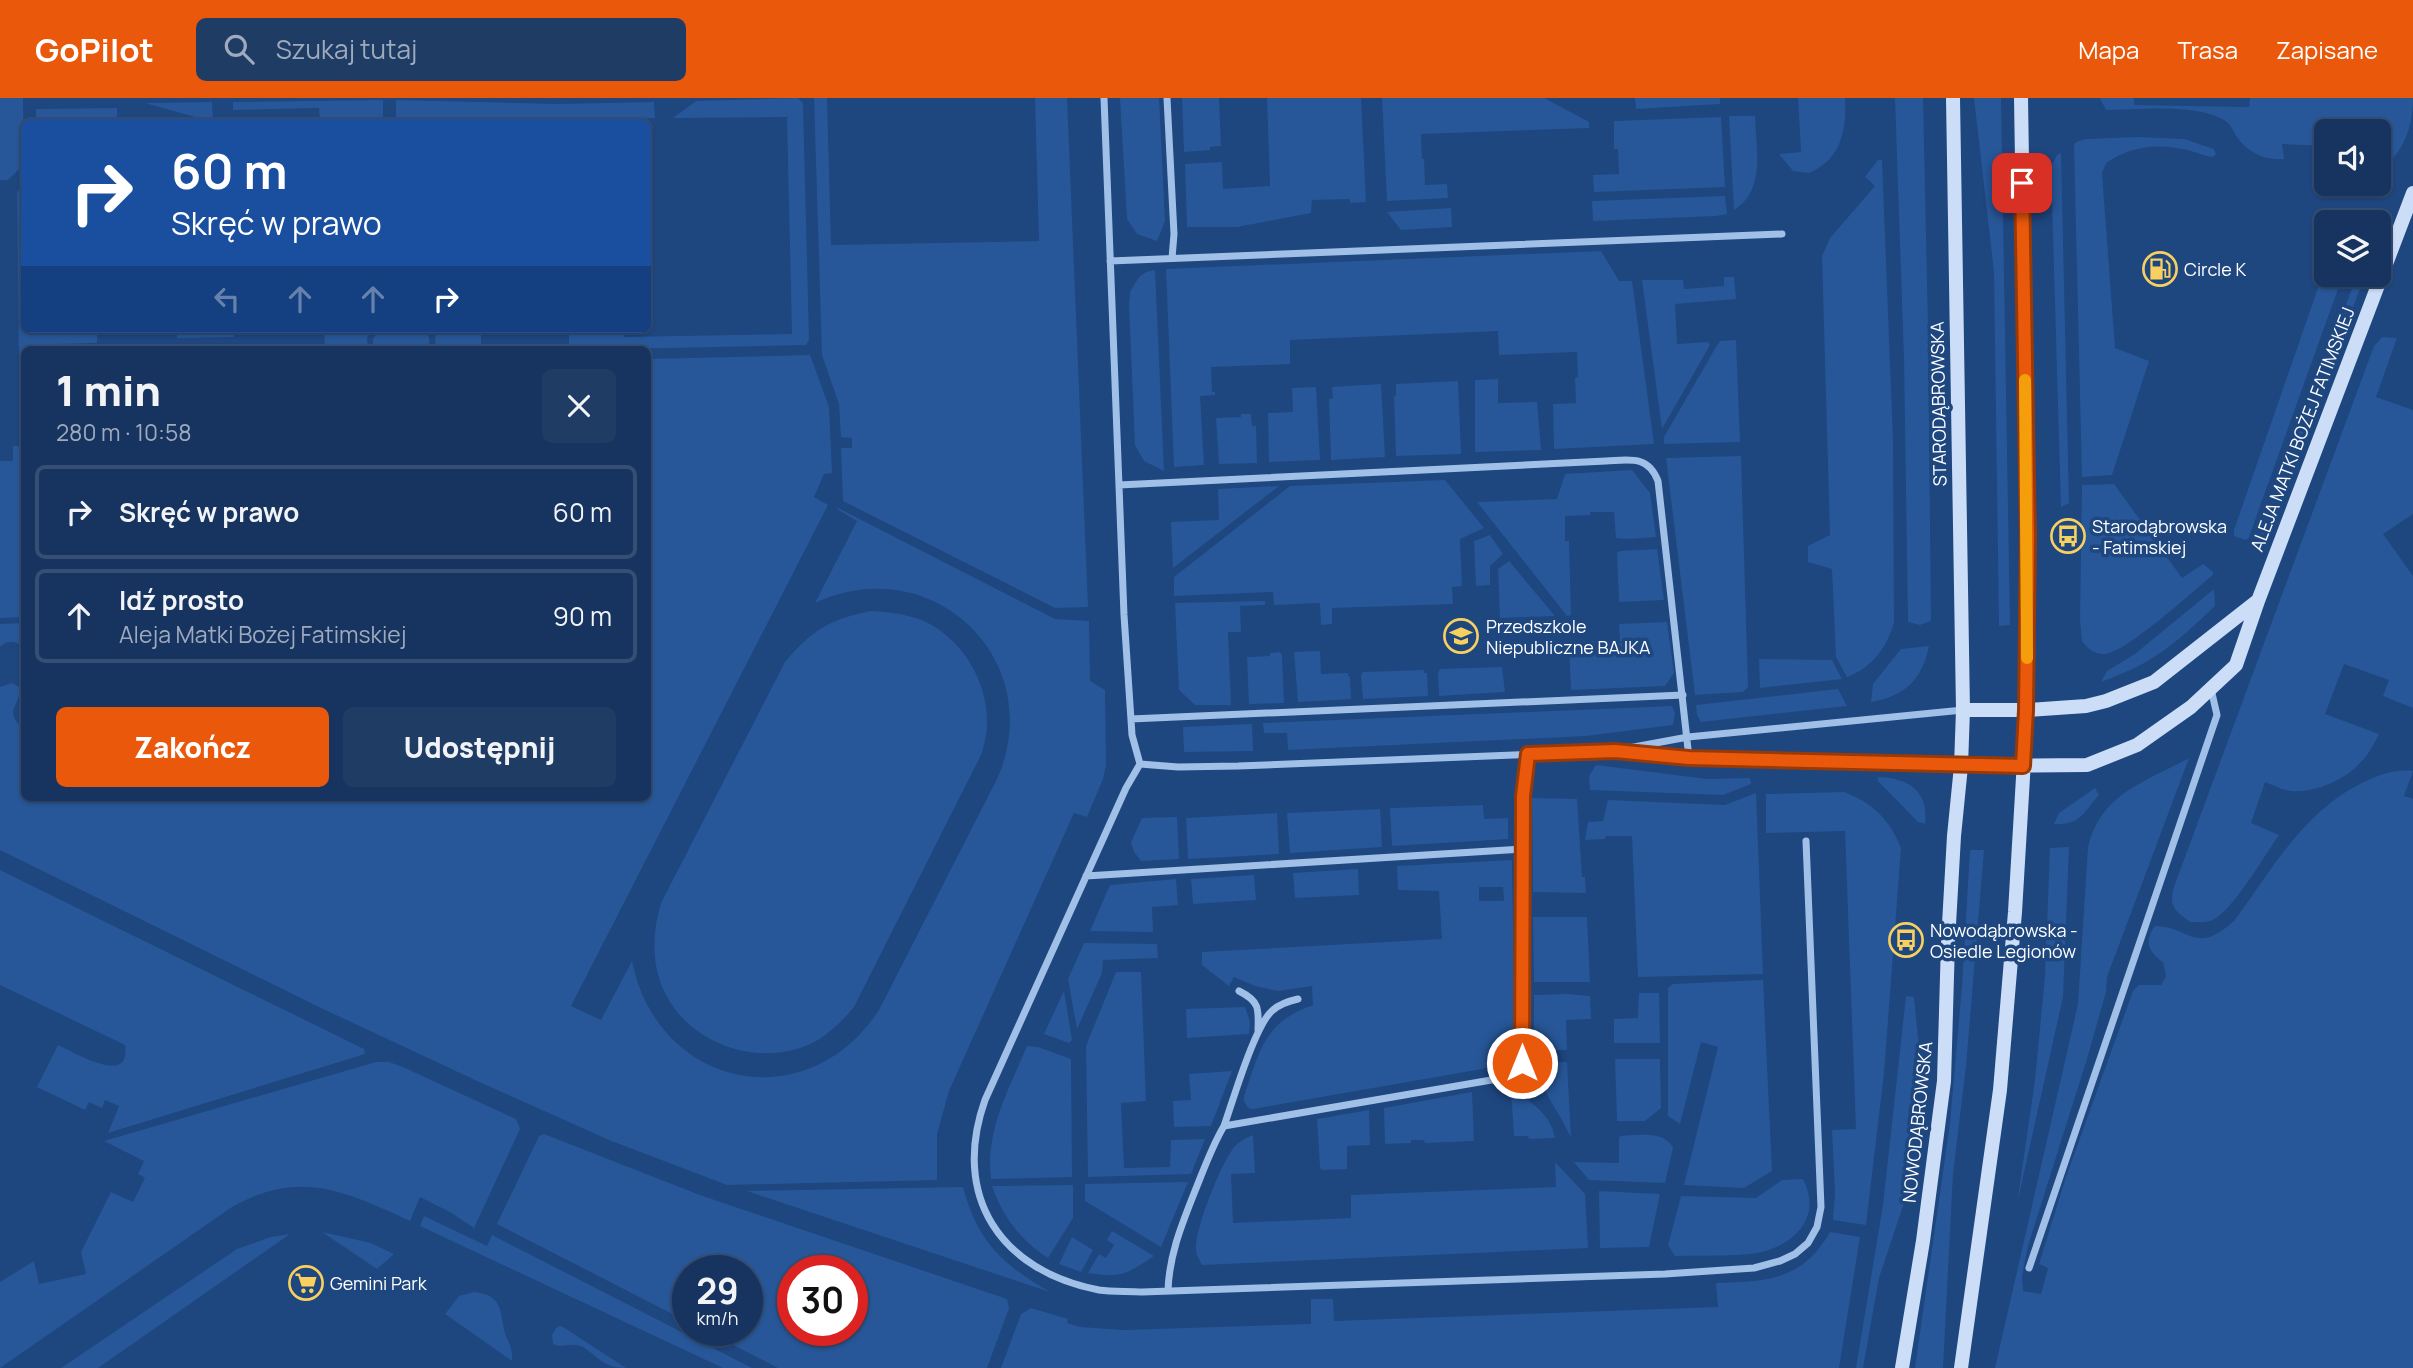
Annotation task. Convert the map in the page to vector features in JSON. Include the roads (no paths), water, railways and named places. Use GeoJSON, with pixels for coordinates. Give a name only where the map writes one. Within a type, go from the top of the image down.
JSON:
{"type":"FeatureCollection","features":[{"type":"Feature","properties":{"kind":"street"},"geometry":{"type":"LineString","coordinates":[[1104,98],[1131,719],[1132,735],[1140,764],[1126,788],[982,1109],[975,1134],[977,1183],[990,1220],[1003,1241],[1027,1262],[1060,1278],[1100,1290],[1168,1291],[1690,1272],[1754,1268],[1795,1254],[1808,1243],[1817,1227],[1821,1207],[1806,841]]}},
{"type":"Feature","properties":{"kind":"street"},"geometry":{"type":"LineString","coordinates":[[1167,98],[1174,234],[1172,258]]}},
{"type":"Feature","properties":{"kind":"street","name":"STARODĄBROWSKA"},"geometry":{"type":"LineString","coordinates":[[1953,98],[1963,710]]}},
{"type":"Feature","properties":{"kind":"street"},"geometry":{"type":"LineString","coordinates":[[1961,1368],[2000,1090],[2015,912],[2026,710],[2028,537],[2021,98]]}},
{"type":"Feature","properties":{"kind":"street","name":"ALEJA MATKI BOŻEJ FATIMSKIEJ"},"geometry":{"type":"LineString","coordinates":[[1961,766],[2087,765],[2137,745],[2191,707],[2236,665],[2413,193]]}},
{"type":"Feature","properties":{"kind":"street"},"geometry":{"type":"LineString","coordinates":[[1110,261],[1782,234]]}},
{"type":"Feature","properties":{"kind":"street"},"geometry":{"type":"LineString","coordinates":[[1119,485],[1593,461],[1633,460],[1644,463],[1653,470],[1658,481],[1689,758]]}},
{"type":"Feature","properties":{"kind":"street"},"geometry":{"type":"LineString","coordinates":[[1615,751],[1688,737],[1909,713],[2026,710],[2094,704],[2154,681],[2258,601]]}},
{"type":"Feature","properties":{"kind":"street"},"geometry":{"type":"LineString","coordinates":[[2029,1268],[2217,715],[2211,689]]}},
{"type":"Feature","properties":{"kind":"street"},"geometry":{"type":"LineString","coordinates":[[1131,719],[1683,695]]}},
{"type":"Feature","properties":{"kind":"street","name":"NOWODĄBROWSKA"},"geometry":{"type":"LineString","coordinates":[[1902,1368],[1923,1241],[1944,1081],[1949,928],[1963,710]]}},
{"type":"Feature","properties":{"kind":"street"},"geometry":{"type":"LineString","coordinates":[[1140,764],[1178,767],[1238,766],[1615,751],[1689,758],[1961,766]]}},
{"type":"Feature","properties":{"kind":"street"},"geometry":{"type":"LineString","coordinates":[[1224,1126],[1503,1078],[1518,1070],[1522,1063],[1523,782],[1528,754]]}},
{"type":"Feature","properties":{"kind":"street"},"geometry":{"type":"LineString","coordinates":[[1086,876],[1522,849]]}},
{"type":"Feature","properties":{"kind":"street"},"geometry":{"type":"LineString","coordinates":[[1239,991],[1250,996],[1256,1004],[1258,1034]]}},
{"type":"Feature","properties":{"kind":"street"},"geometry":{"type":"LineString","coordinates":[[1168,1291],[1168,1270],[1173,1247],[1213,1144],[1224,1126],[1258,1034],[1271,1011],[1286,1002],[1298,999]]}},
{"type":"Feature","properties":{"kind":"place","name":"Circle K"},"geometry":{"type":"Point","coordinates":[2160,269]}},
{"type":"Feature","properties":{"kind":"place","name":"Starodąbrowska - Fatimskiej"},"geometry":{"type":"Point","coordinates":[2068,536]}},
{"type":"Feature","properties":{"kind":"place","name":"Przedszkole Niepubliczne BAJKA"},"geometry":{"type":"Point","coordinates":[1461,636]}},
{"type":"Feature","properties":{"kind":"place","name":"Nowodąbrowska - Osiedle Legionów"},"geometry":{"type":"Point","coordinates":[1906,940]}},
{"type":"Feature","properties":{"kind":"place","name":"Gemini Park"},"geometry":{"type":"Point","coordinates":[306,1283]}}]}
